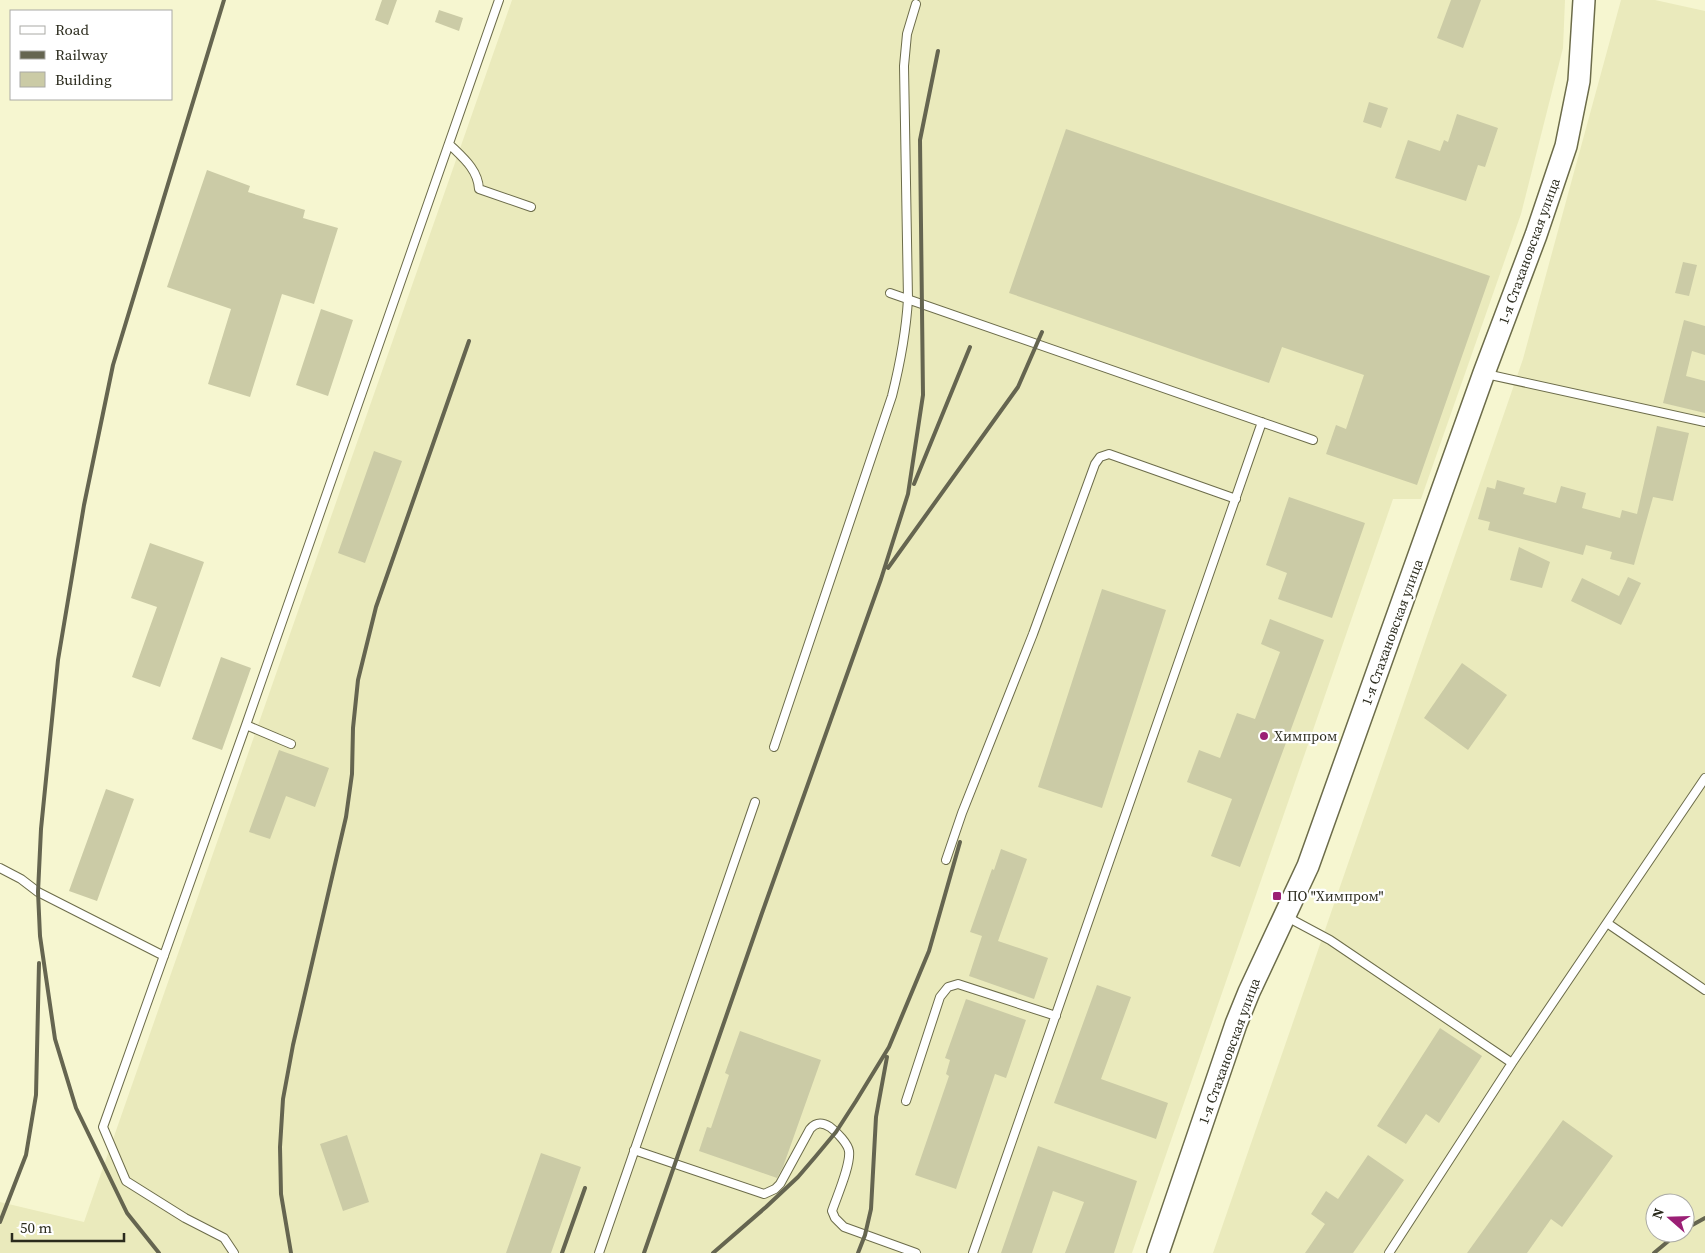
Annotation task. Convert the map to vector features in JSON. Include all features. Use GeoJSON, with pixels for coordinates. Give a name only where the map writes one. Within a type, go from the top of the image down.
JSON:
{"type":"FeatureCollection","features":[{"type":"Feature","properties":{"kind":"main road","name":"1-я Стахановская улица"},"geometry":{"type":"LineString","coordinates":[[1158,1253],[1236,1024],[1308,866],[1484,373],[1536,235],[1566,146],[1579,81],[1584,0]]}},
{"type":"Feature","properties":{"kind":"lane"},"geometry":{"type":"LineString","coordinates":[[234,1253],[224,1238],[184,1218],[126,1181],[103,1126],[246,726],[449,144],[496,1]]}},
{"type":"Feature","properties":{"kind":"lane"},"geometry":{"type":"LineString","coordinates":[[774,746],[892,396],[902,354],[908,299],[904,66],[907,34],[916,4]]}},
{"type":"Feature","properties":{"kind":"lane"},"geometry":{"type":"LineString","coordinates":[[449,144],[470,165],[479,179],[479,189],[531,207]]}},
{"type":"Feature","properties":{"kind":"lane"},"geometry":{"type":"LineString","coordinates":[[890,294],[1313,440]]}},
{"type":"Feature","properties":{"kind":"lane"},"geometry":{"type":"LineString","coordinates":[[1484,373],[1705,422]]}},
{"type":"Feature","properties":{"kind":"lane"},"geometry":{"type":"LineString","coordinates":[[973,1253],[1262,422]]}},
{"type":"Feature","properties":{"kind":"lane"},"geometry":{"type":"LineString","coordinates":[[946,860],[962,813],[1033,634],[1095,464],[1100,457],[1110,454],[1236,499]]}},
{"type":"Feature","properties":{"kind":"lane"},"geometry":{"type":"LineString","coordinates":[[246,726],[291,744]]}},
{"type":"Feature","properties":{"kind":"lane"},"geometry":{"type":"LineString","coordinates":[[1389,1253],[1512,1063],[1705,778]]}},
{"type":"Feature","properties":{"kind":"lane"},"geometry":{"type":"LineString","coordinates":[[599,1253],[755,802]]}},
{"type":"Feature","properties":{"kind":"lane"},"geometry":{"type":"LineString","coordinates":[[0,868],[21,878],[38,892],[164,956]]}},
{"type":"Feature","properties":{"kind":"lane"},"geometry":{"type":"LineString","coordinates":[[1286,916],[1330,940],[1512,1063]]}},
{"type":"Feature","properties":{"kind":"lane"},"geometry":{"type":"LineString","coordinates":[[1607,923],[1705,990]]}},
{"type":"Feature","properties":{"kind":"lane"},"geometry":{"type":"LineString","coordinates":[[906,1101],[940,998],[948,987],[958,984],[1056,1016]]}},
{"type":"Feature","properties":{"kind":"lane"},"geometry":{"type":"LineString","coordinates":[[634,1150],[764,1194],[775,1189],[780,1184],[810,1129],[819,1123],[828,1126],[836,1132],[849,1149],[849,1160],[832,1211],[835,1218],[844,1227],[916,1253]]}},
{"type":"Feature","properties":{"kind":"shaded area"},"geometry":{"type":"Polygon","coordinates":[[[512,0],[1565,0],[1563,48],[1521,214],[1421,499],[1393,499],[1132,1253],[0,1253],[0,1202],[84,1222],[512,0]]]}},
{"type":"Feature","properties":{"kind":"shaded area"},"geometry":{"type":"Polygon","coordinates":[[[1621,0],[1655,0],[1705,11],[1705,1253],[1213,1253],[1523,359],[1621,0]]]}},
{"type":"Feature","properties":{"kind":"building"},"geometry":{"type":"Polygon","coordinates":[[[382,0],[397,0],[388,25],[375,20],[382,0]]]}},
{"type":"Feature","properties":{"kind":"building"},"geometry":{"type":"Polygon","coordinates":[[[1451,0],[1481,0],[1463,48],[1437,38],[1451,0]]]}},
{"type":"Feature","properties":{"kind":"building"},"geometry":{"type":"Polygon","coordinates":[[[439,10],[463,18],[459,31],[435,22],[439,10]]]}},
{"type":"Feature","properties":{"kind":"building"},"geometry":{"type":"Polygon","coordinates":[[[1369,102],[1388,108],[1381,128],[1363,122],[1369,102]]]}},
{"type":"Feature","properties":{"kind":"building"},"geometry":{"type":"Polygon","coordinates":[[[1457,114],[1498,128],[1485,167],[1478,165],[1466,201],[1395,178],[1408,140],[1440,151],[1444,140],[1448,142],[1457,114]]]}},
{"type":"Feature","properties":{"kind":"building"},"geometry":{"type":"Polygon","coordinates":[[[1066,129],[1490,276],[1417,485],[1326,454],[1336,425],[1346,429],[1364,375],[1282,347],[1269,383],[1009,293],[1066,129]]]}},
{"type":"Feature","properties":{"kind":"building"},"geometry":{"type":"Polygon","coordinates":[[[207,170],[250,186],[248,192],[305,210],[303,218],[338,228],[314,304],[282,294],[250,397],[208,384],[231,309],[167,287],[207,170]]]}},
{"type":"Feature","properties":{"kind":"building"},"geometry":{"type":"Polygon","coordinates":[[[1683,262],[1697,265],[1689,296],[1675,293],[1683,262]]]}},
{"type":"Feature","properties":{"kind":"building"},"geometry":{"type":"Polygon","coordinates":[[[321,309],[353,320],[328,396],[296,385],[321,309]]]}},
{"type":"Feature","properties":{"kind":"building"},"geometry":{"type":"Polygon","coordinates":[[[1684,320],[1705,326],[1705,355],[1692,351],[1686,376],[1705,381],[1705,413],[1663,403],[1684,320]]]}},
{"type":"Feature","properties":{"kind":"building"},"geometry":{"type":"Polygon","coordinates":[[[1657,426],[1689,433],[1673,501],[1653,497],[1634,565],[1610,559],[1612,552],[1586,545],[1583,555],[1488,530],[1490,522],[1478,519],[1487,487],[1495,489],[1497,480],[1525,488],[1523,494],[1556,503],[1561,486],[1586,493],[1582,508],[1620,518],[1622,510],[1637,514],[1657,426]]]}},
{"type":"Feature","properties":{"kind":"building"},"geometry":{"type":"Polygon","coordinates":[[[374,451],[402,461],[365,563],[338,553],[374,451]]]}},
{"type":"Feature","properties":{"kind":"building"},"geometry":{"type":"Polygon","coordinates":[[[1289,497],[1365,523],[1332,618],[1278,599],[1287,573],[1266,565],[1289,497]]]}},
{"type":"Feature","properties":{"kind":"building"},"geometry":{"type":"Polygon","coordinates":[[[150,543],[204,562],[160,687],[132,677],[157,607],[131,598],[150,543]]]}},
{"type":"Feature","properties":{"kind":"building"},"geometry":{"type":"Polygon","coordinates":[[[1519,547],[1550,562],[1542,588],[1510,580],[1519,547]]]}},
{"type":"Feature","properties":{"kind":"building"},"geometry":{"type":"Polygon","coordinates":[[[1628,577],[1641,583],[1621,625],[1571,601],[1582,578],[1619,596],[1628,577]]]}},
{"type":"Feature","properties":{"kind":"building"},"geometry":{"type":"Polygon","coordinates":[[[1102,589],[1166,610],[1102,808],[1038,787],[1102,589]]]}},
{"type":"Feature","properties":{"kind":"building"},"geometry":{"type":"Polygon","coordinates":[[[1270,619],[1324,640],[1240,867],[1211,856],[1232,799],[1187,782],[1199,750],[1220,758],[1237,713],[1255,719],[1280,652],[1261,644],[1270,619]]]}},
{"type":"Feature","properties":{"kind":"building"},"geometry":{"type":"Polygon","coordinates":[[[221,657],[251,668],[222,750],[192,739],[221,657]]]}},
{"type":"Feature","properties":{"kind":"building"},"geometry":{"type":"Polygon","coordinates":[[[1462,663],[1507,695],[1468,750],[1424,718],[1462,663]]]}},
{"type":"Feature","properties":{"kind":"building"},"geometry":{"type":"Polygon","coordinates":[[[279,750],[329,768],[315,807],[286,796],[270,839],[249,832],[279,750]]]}},
{"type":"Feature","properties":{"kind":"building"},"geometry":{"type":"Polygon","coordinates":[[[106,789],[134,799],[97,901],[69,891],[106,789]]]}},
{"type":"Feature","properties":{"kind":"building"},"geometry":{"type":"Polygon","coordinates":[[[1001,849],[1027,859],[998,941],[1048,958],[1034,999],[969,976],[982,936],[970,932],[1001,849]]]}},
{"type":"Feature","properties":{"kind":"building"},"geometry":{"type":"Polygon","coordinates":[[[1097,985],[1131,997],[1101,1079],[1168,1103],[1156,1139],[1054,1103],[1097,985]]]}},
{"type":"Feature","properties":{"kind":"building"},"geometry":{"type":"Polygon","coordinates":[[[966,999],[1026,1020],[1006,1078],[995,1074],[956,1189],[915,1175],[949,1076],[946,1074],[950,1060],[945,1058],[966,999]]]}},
{"type":"Feature","properties":{"kind":"building"},"geometry":{"type":"Polygon","coordinates":[[[1440,1028],[1482,1056],[1439,1123],[1426,1114],[1406,1144],[1377,1126],[1440,1028]]]}},
{"type":"Feature","properties":{"kind":"building"},"geometry":{"type":"Polygon","coordinates":[[[740,1031],[821,1060],[783,1167],[777,1178],[699,1151],[707,1127],[711,1128],[729,1075],[725,1073],[740,1031]]]}},
{"type":"Feature","properties":{"kind":"building"},"geometry":{"type":"Polygon","coordinates":[[[1563,1120],[1613,1156],[1562,1227],[1551,1219],[1527,1253],[1467,1253],[1563,1120]]]}},
{"type":"Feature","properties":{"kind":"building"},"geometry":{"type":"Polygon","coordinates":[[[347,1135],[369,1202],[343,1211],[320,1144],[347,1135]]]}},
{"type":"Feature","properties":{"kind":"building"},"geometry":{"type":"Polygon","coordinates":[[[1038,1146],[1137,1181],[1114,1253],[1065,1253],[1084,1202],[1053,1191],[1032,1253],[1001,1253],[1038,1146]]]}},
{"type":"Feature","properties":{"kind":"building"},"geometry":{"type":"Polygon","coordinates":[[[541,1153],[581,1167],[551,1253],[506,1253],[541,1153]]]}},
{"type":"Feature","properties":{"kind":"building"},"geometry":{"type":"Polygon","coordinates":[[[1368,1155],[1404,1180],[1353,1253],[1305,1253],[1325,1224],[1311,1214],[1326,1191],[1338,1199],[1368,1155]]]}},
{"type":"Feature","properties":{"kind":"railway"},"geometry":{"type":"LineString","coordinates":[[159,1253],[127,1213],[76,1108],[55,1039],[40,936],[38,892],[41,829],[58,660],[84,505],[113,365],[224,0]]}},
{"type":"Feature","properties":{"kind":"railway"},"geometry":{"type":"LineString","coordinates":[[644,1253],[881,579],[908,494],[923,395],[920,140],[938,51]]}},
{"type":"Feature","properties":{"kind":"railway"},"geometry":{"type":"LineString","coordinates":[[888,568],[1018,387],[1042,332]]}},
{"type":"Feature","properties":{"kind":"railway"},"geometry":{"type":"LineString","coordinates":[[291,1253],[281,1194],[280,1147],[283,1099],[293,1045],[346,817],[352,774],[353,728],[358,680],[376,607],[469,341]]}},
{"type":"Feature","properties":{"kind":"railway"},"geometry":{"type":"LineString","coordinates":[[914,484],[970,347]]}},
{"type":"Feature","properties":{"kind":"railway"},"geometry":{"type":"LineString","coordinates":[[713,1253],[798,1177],[816,1156],[836,1132],[889,1047],[929,951],[960,842]]}},
{"type":"Feature","properties":{"kind":"railway"},"geometry":{"type":"LineString","coordinates":[[0,1222],[26,1155],[36,1095],[39,963]]}},
{"type":"Feature","properties":{"kind":"railway"},"geometry":{"type":"LineString","coordinates":[[858,1253],[865,1235],[871,1209],[876,1117],[887,1057]]}},
{"type":"Feature","properties":{"kind":"railway"},"geometry":{"type":"LineString","coordinates":[[562,1253],[585,1188]]}},
{"type":"Feature","properties":{"kind":"railway"},"geometry":{"type":"LineString","coordinates":[[1695,1224],[1705,1218]]}},
{"type":"Feature","properties":{"kind":"railway"},"geometry":{"type":"LineString","coordinates":[[1654,1253],[1666,1243]]}},
{"type":"Feature","properties":{"kind":"place","name":"Химпром"},"geometry":{"type":"Point","coordinates":[1264,736]}},
{"type":"Feature","properties":{"kind":"place","name":"ПО \"Химпром\""},"geometry":{"type":"Point","coordinates":[1277,896]}}]}
